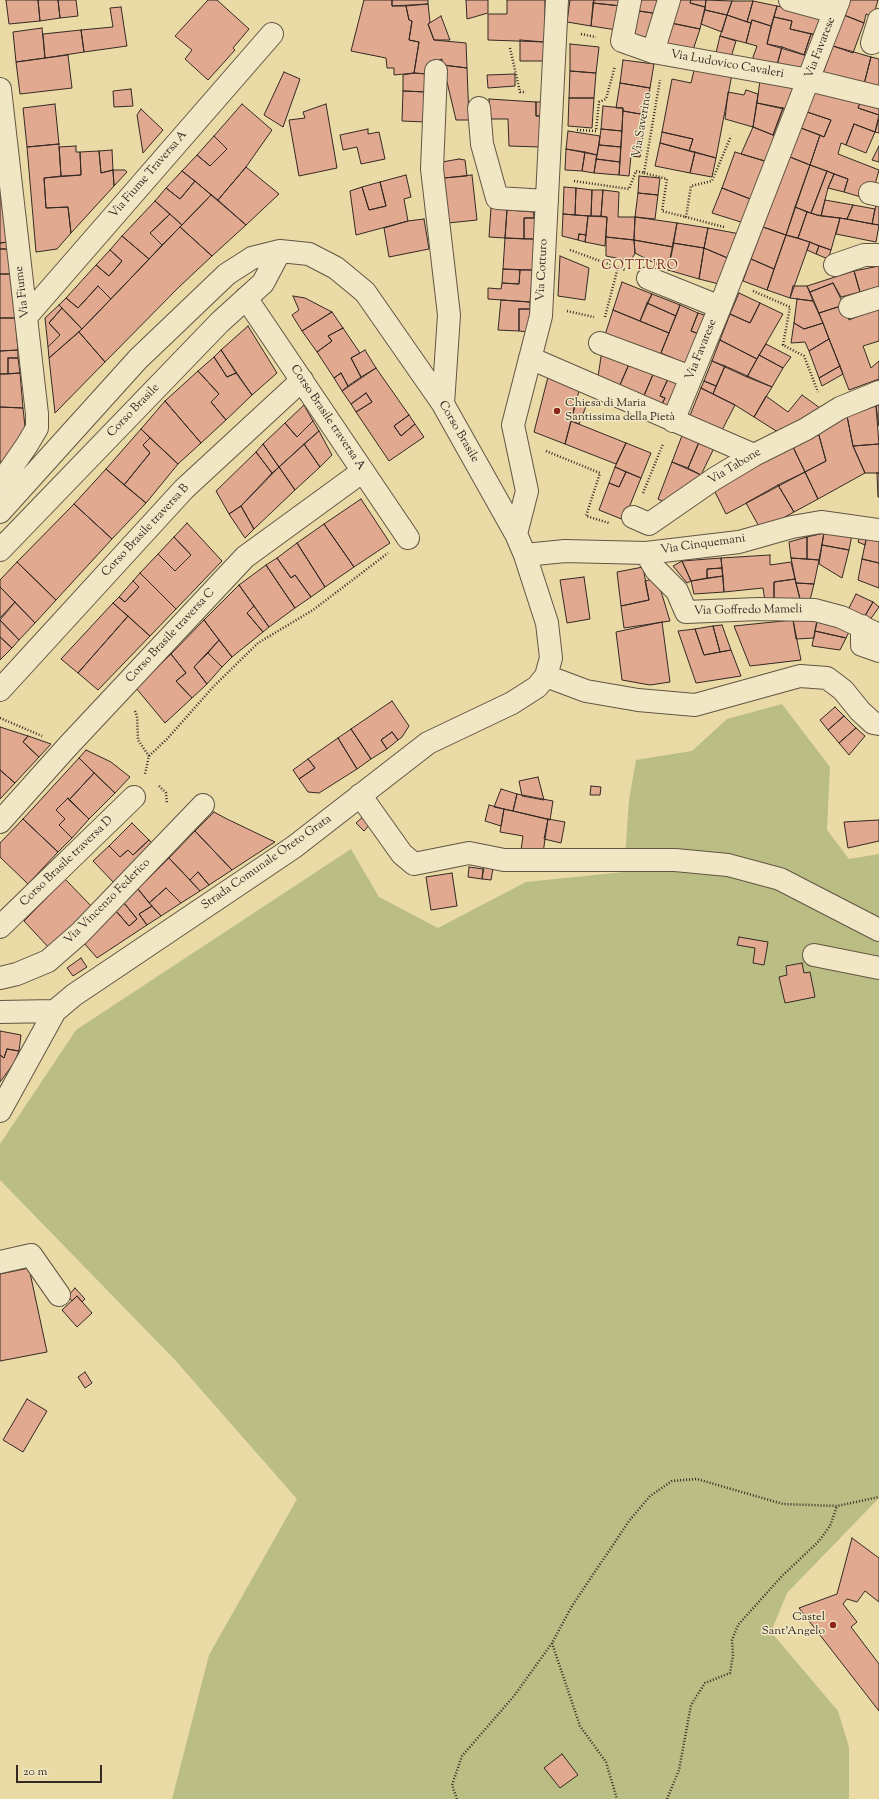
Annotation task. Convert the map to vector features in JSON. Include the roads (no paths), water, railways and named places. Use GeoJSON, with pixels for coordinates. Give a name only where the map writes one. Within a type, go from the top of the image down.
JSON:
{"type":"FeatureCollection","features":[{"type":"Feature","properties":{"kind":"street","name":"Via Cotturo"},"geometry":{"type":"LineString","coordinates":[[516,534],[527,491],[512,425],[541,316],[557,0]]}},
{"type":"Feature","properties":{"kind":"street","name":"Via Ludovico Cavaleri"},"geometry":{"type":"LineString","coordinates":[[630,0],[622,41],[659,53],[809,80],[879,97]]}},
{"type":"Feature","properties":{"kind":"street"},"geometry":{"type":"LineString","coordinates":[[659,53],[669,0]]}},
{"type":"Feature","properties":{"kind":"street"},"geometry":{"type":"LineString","coordinates":[[790,0],[837,6]]}},
{"type":"Feature","properties":{"kind":"street","name":"Via Favarese"},"geometry":{"type":"LineString","coordinates":[[673,421],[720,307],[837,6]]}},
{"type":"Feature","properties":{"kind":"street"},"geometry":{"type":"LineString","coordinates":[[872,43],[879,20]]}},
{"type":"Feature","properties":{"kind":"street","name":"Via Fiume Traversa A"},"geometry":{"type":"LineString","coordinates":[[26,317],[272,34]]}},
{"type":"Feature","properties":{"kind":"street"},"geometry":{"type":"LineString","coordinates":[[436,71],[432,169],[449,315],[443,404]]}},
{"type":"Feature","properties":{"kind":"street","name":"Via Fiume"},"geometry":{"type":"LineString","coordinates":[[0,89],[37,414],[37,428],[0,484]]}},
{"type":"Feature","properties":{"kind":"street"},"geometry":{"type":"LineString","coordinates":[[480,108],[482,144],[497,198],[546,201]]}},
{"type":"Feature","properties":{"kind":"street","name":"Corso Brasile"},"geometry":{"type":"LineString","coordinates":[[0,550],[220,322],[263,283],[280,251]]}},
{"type":"Feature","properties":{"kind":"street","name":"Corso Brasile"},"geometry":{"type":"LineString","coordinates":[[0,512],[138,359],[227,274],[252,258],[280,251],[309,254],[336,268],[365,292],[443,404],[516,534],[525,555],[547,623],[551,658],[546,676]]}},
{"type":"Feature","properties":{"kind":"street"},"geometry":{"type":"LineString","coordinates":[[835,265],[864,255],[879,255]]}},
{"type":"Feature","properties":{"kind":"street"},"geometry":{"type":"LineString","coordinates":[[648,278],[720,307]]}},
{"type":"Feature","properties":{"kind":"street","name":"Corso Brasile traversa A"},"geometry":{"type":"LineString","coordinates":[[246,298],[408,538]]}},
{"type":"Feature","properties":{"kind":"street"},"geometry":{"type":"LineString","coordinates":[[850,306],[879,298]]}},
{"type":"Feature","properties":{"kind":"street"},"geometry":{"type":"LineString","coordinates":[[600,343],[691,377]]}},
{"type":"Feature","properties":{"kind":"street"},"geometry":{"type":"LineString","coordinates":[[530,358],[582,379],[673,421],[754,455]]}},
{"type":"Feature","properties":{"kind":"street","name":"Corso Brasile traversa B"},"geometry":{"type":"LineString","coordinates":[[0,690],[184,488],[302,380]]}},
{"type":"Feature","properties":{"kind":"street","name":"Via Tabone"},"geometry":{"type":"LineString","coordinates":[[633,517],[649,524],[714,479],[754,455],[806,429],[840,408],[879,392]]}},
{"type":"Feature","properties":{"kind":"street","name":"Corso Brasile traversa C"},"geometry":{"type":"LineString","coordinates":[[0,822],[68,746],[245,557],[363,471]]}},
{"type":"Feature","properties":{"kind":"street","name":"Via Cinquemani"},"geometry":{"type":"LineString","coordinates":[[525,555],[565,550],[646,553],[739,542],[792,527],[821,522],[879,530]]}},
{"type":"Feature","properties":{"kind":"street","name":"Via Goffredo Mameli"},"geometry":{"type":"LineString","coordinates":[[646,553],[656,570],[677,591],[686,612],[758,608],[815,610],[841,616],[872,637]]}},
{"type":"Feature","properties":{"kind":"street"},"geometry":{"type":"LineString","coordinates":[[546,676],[586,690],[638,700],[695,705],[800,676],[827,678],[843,690],[873,724],[879,724]]}},
{"type":"Feature","properties":{"kind":"street","name":"Strada Comunale Oreto Grata"},"geometry":{"type":"LineString","coordinates":[[55,1010],[93,982],[294,847],[428,743],[512,703],[537,687],[546,676]]}},
{"type":"Feature","properties":{"kind":"street"},"geometry":{"type":"LineString","coordinates":[[360,795],[402,854],[414,864],[469,853],[504,860],[675,860],[728,865],[780,879],[879,930]]}},
{"type":"Feature","properties":{"kind":"street","name":"Corso Brasile traversa D"},"geometry":{"type":"LineString","coordinates":[[0,927],[134,797]]}},
{"type":"Feature","properties":{"kind":"street","name":"Via Vincenzo Federico"},"geometry":{"type":"LineString","coordinates":[[0,978],[17,974],[48,961],[80,933],[203,805]]}},
{"type":"Feature","properties":{"kind":"street"},"geometry":{"type":"LineString","coordinates":[[814,955],[879,968]]}},
{"type":"Feature","properties":{"kind":"street"},"geometry":{"type":"LineString","coordinates":[[0,1012],[55,1010]]}},
{"type":"Feature","properties":{"kind":"street"},"geometry":{"type":"LineString","coordinates":[[0,1111],[55,1010]]}},
{"type":"Feature","properties":{"kind":"street"},"geometry":{"type":"LineString","coordinates":[[0,1262],[31,1255],[60,1295]]}},
{"type":"Feature","properties":{"kind":"place","name":"Chiesa di Maria Santissima della Pietà"},"geometry":{"type":"Point","coordinates":[557,411]}},
{"type":"Feature","properties":{"kind":"place","name":"Castel Sant'Angelo"},"geometry":{"type":"Point","coordinates":[833,1625]}},
{"type":"Feature","properties":{"kind":"district","name":"COTTURO"},"geometry":{"type":"Point","coordinates":[640,267]}}]}
